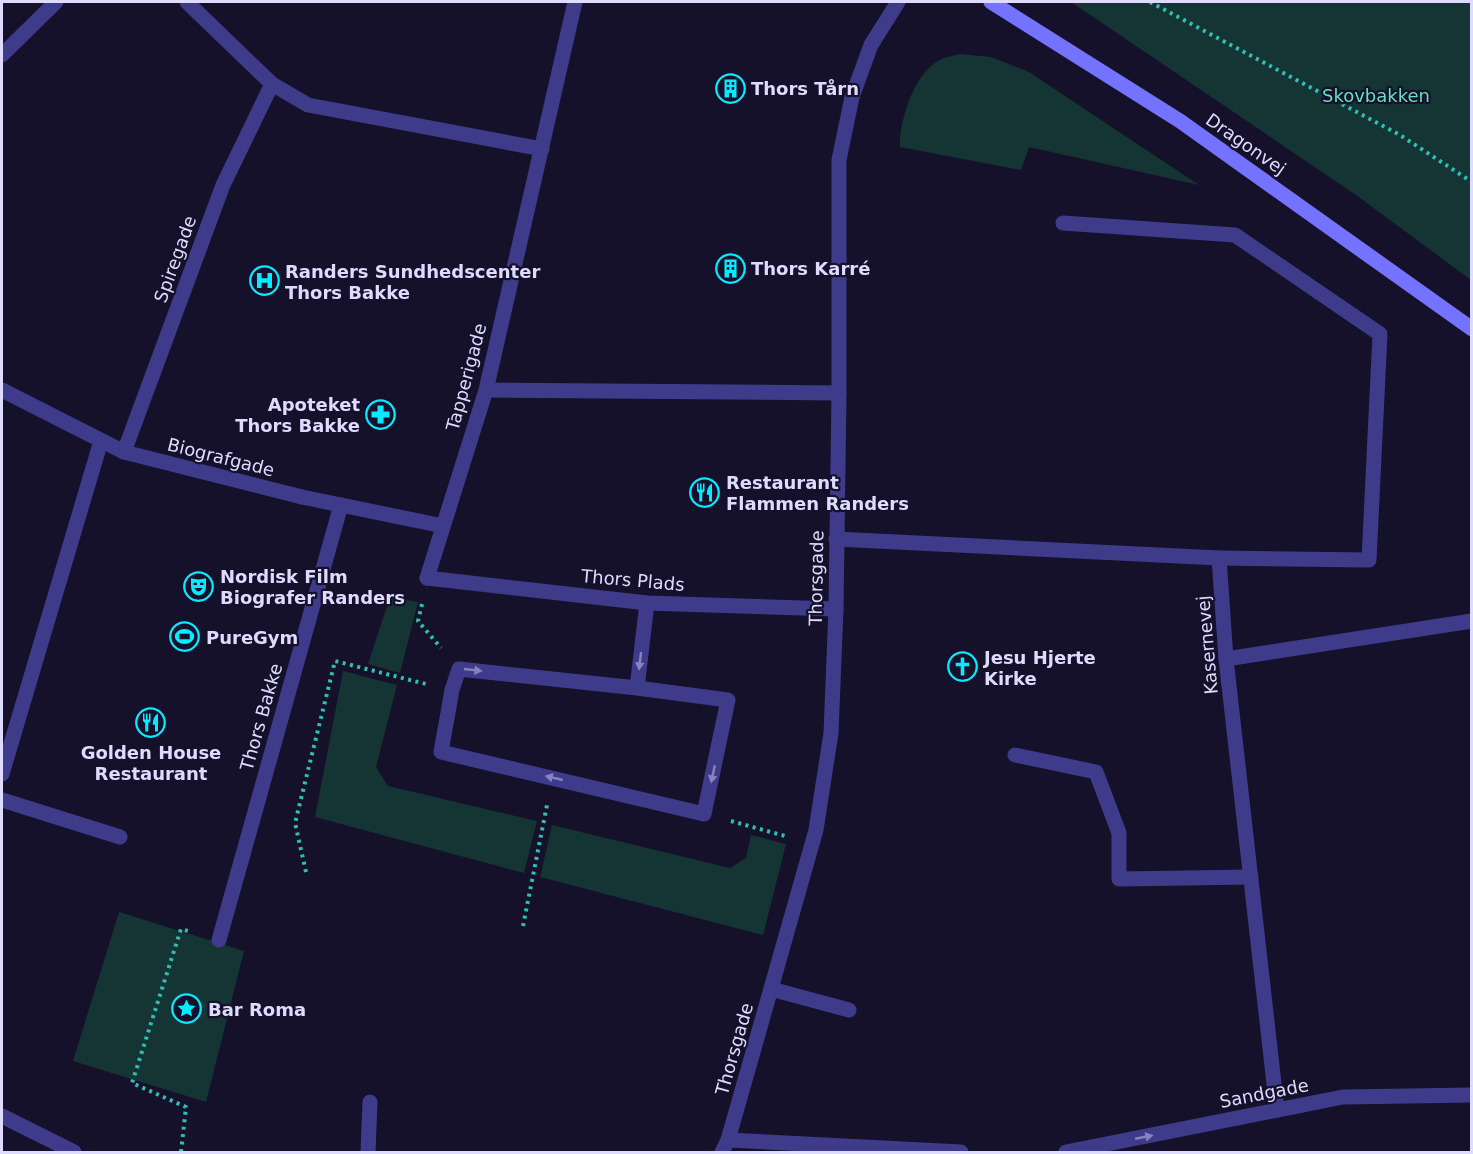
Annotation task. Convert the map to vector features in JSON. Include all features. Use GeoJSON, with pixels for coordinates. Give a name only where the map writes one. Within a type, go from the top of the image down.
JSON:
{"type":"FeatureCollection","features":[{"type":"Feature","properties":{"kind":"main road","name":"Dragonvej"},"geometry":{"type":"LineString","coordinates":[[991,2],[1180,121],[1472,329]]}},
{"type":"Feature","properties":{"kind":"street"},"geometry":{"type":"LineString","coordinates":[[2,55],[56,2]]}},
{"type":"Feature","properties":{"kind":"street"},"geometry":{"type":"LineString","coordinates":[[187,2],[272,84],[308,105],[542,149]]}},
{"type":"Feature","properties":{"kind":"street","name":"Tapperigade"},"geometry":{"type":"LineString","coordinates":[[427,578],[486,390],[575,2]]}},
{"type":"Feature","properties":{"kind":"street","name":"Thorsgade"},"geometry":{"type":"LineString","coordinates":[[725,1146],[816,830],[831,733],[836,609],[839,160],[852,97],[871,45],[898,2]]}},
{"type":"Feature","properties":{"kind":"street","name":"Spiregade"},"geometry":{"type":"LineString","coordinates":[[124,452],[223,185],[272,84]]}},
{"type":"Feature","properties":{"kind":"street"},"geometry":{"type":"LineString","coordinates":[[836,539],[1219,558],[1369,560],[1380,334],[1235,235],[1063,223]]}},
{"type":"Feature","properties":{"kind":"street","name":"Biografgade"},"geometry":{"type":"LineString","coordinates":[[2,390],[124,452],[302,498],[443,526]]}},
{"type":"Feature","properties":{"kind":"street"},"geometry":{"type":"LineString","coordinates":[[486,390],[839,393]]}},
{"type":"Feature","properties":{"kind":"street"},"geometry":{"type":"LineString","coordinates":[[2,774],[101,441]]}},
{"type":"Feature","properties":{"kind":"street","name":"Thors Bakke"},"geometry":{"type":"LineString","coordinates":[[219,940],[341,505]]}},
{"type":"Feature","properties":{"kind":"street","name":"Kasernevej"},"geometry":{"type":"LineString","coordinates":[[1219,558],[1226,659],[1277,1110]]}},
{"type":"Feature","properties":{"kind":"street","name":"Thors Plads"},"geometry":{"type":"LineString","coordinates":[[427,578],[647,603],[836,609]]}},
{"type":"Feature","properties":{"kind":"street"},"geometry":{"type":"LineString","coordinates":[[637,688],[647,603]]}},
{"type":"Feature","properties":{"kind":"street"},"geometry":{"type":"LineString","coordinates":[[1226,659],[1472,621]]}},
{"type":"Feature","properties":{"kind":"street"},"geometry":{"type":"LineString","coordinates":[[459,669],[637,688],[728,700],[704,814],[441,752],[452,690],[459,669]]}},
{"type":"Feature","properties":{"kind":"street"},"geometry":{"type":"LineString","coordinates":[[1014,754],[1096,772],[1119,833],[1119,879],[1251,877]]}},
{"type":"Feature","properties":{"kind":"street"},"geometry":{"type":"LineString","coordinates":[[2,800],[120,837]]}},
{"type":"Feature","properties":{"kind":"street"},"geometry":{"type":"LineString","coordinates":[[771,988],[849,1010]]}},
{"type":"Feature","properties":{"kind":"street","name":"Sandgade"},"geometry":{"type":"LineString","coordinates":[[1066,1152],[1343,1097],[1472,1095]]}},
{"type":"Feature","properties":{"kind":"street"},"geometry":{"type":"LineString","coordinates":[[368,1152],[370,1102]]}},
{"type":"Feature","properties":{"kind":"street"},"geometry":{"type":"LineString","coordinates":[[2,1116],[74,1152]]}},
{"type":"Feature","properties":{"kind":"street"},"geometry":{"type":"LineString","coordinates":[[725,1146],[961,1152]]}},
{"type":"Feature","properties":{"kind":"path"},"geometry":{"type":"LineString","coordinates":[[1150,2],[1400,135],[1472,182]]}},
{"type":"Feature","properties":{"kind":"path"},"geometry":{"type":"LineString","coordinates":[[418,621],[459,669]]}},
{"type":"Feature","properties":{"kind":"path"},"geometry":{"type":"LineString","coordinates":[[306,872],[295,823],[335,661],[399,677]]}},
{"type":"Feature","properties":{"kind":"path"},"geometry":{"type":"LineString","coordinates":[[302,749],[312,752]]}},
{"type":"Feature","properties":{"kind":"path"},"geometry":{"type":"LineString","coordinates":[[523,926],[543,823]]}},
{"type":"Feature","properties":{"kind":"path"},"geometry":{"type":"LineString","coordinates":[[755,828],[788,837]]}},
{"type":"Feature","properties":{"kind":"path"},"geometry":{"type":"LineString","coordinates":[[181,929],[132,1083],[186,1107],[181,1152]]}},
{"type":"Feature","properties":{"kind":"green space","name":"Skovbakken"},"geometry":{"type":"Polygon","coordinates":[[[1071,2],[1471,2],[1471,280],[1356,195],[1071,2]]]}},
{"type":"Feature","properties":{"kind":"green space"},"geometry":{"type":"Polygon","coordinates":[[[960,54],[991,57],[1029,72],[1199,185],[1029,147],[1021,170],[900,147],[902,123],[910,97],[924,74],[932,65],[944,58],[960,54]]]}},
{"type":"Feature","properties":{"kind":"green space"},"geometry":{"type":"Polygon","coordinates":[[[390,597],[418,602],[400,673],[368,664],[390,597]]]}},
{"type":"Feature","properties":{"kind":"green space"},"geometry":{"type":"Polygon","coordinates":[[[343,671],[397,685],[376,767],[388,786],[537,821],[524,873],[315,817],[343,671]]]}},
{"type":"Feature","properties":{"kind":"green space"},"geometry":{"type":"Polygon","coordinates":[[[552,825],[730,868],[746,858],[751,835],[786,844],[763,935],[540,877],[552,825]]]}},
{"type":"Feature","properties":{"kind":"green space"},"geometry":{"type":"Polygon","coordinates":[[[119,912],[244,951],[206,1102],[73,1061],[119,912]]]}},
{"type":"Feature","properties":{"kind":"place","name":"Thors Tårn"},"geometry":{"type":"Point","coordinates":[730,88]}},
{"type":"Feature","properties":{"kind":"place","name":"Thors Karré"},"geometry":{"type":"Point","coordinates":[730,268]}},
{"type":"Feature","properties":{"kind":"place","name":"Randers Sundhedscenter Thors Bakke"},"geometry":{"type":"Point","coordinates":[264,281]}},
{"type":"Feature","properties":{"kind":"place","name":"Apoteket Thors Bakke"},"geometry":{"type":"Point","coordinates":[381,414]}},
{"type":"Feature","properties":{"kind":"place","name":"Restaurant Flammen Randers"},"geometry":{"type":"Point","coordinates":[705,492]}},
{"type":"Feature","properties":{"kind":"place","name":"Nordisk Film Biografer Randers"},"geometry":{"type":"Point","coordinates":[199,586]}},
{"type":"Feature","properties":{"kind":"place","name":"PureGym"},"geometry":{"type":"Point","coordinates":[185,637]}},
{"type":"Feature","properties":{"kind":"place","name":"Jesu Hjerte Kirke"},"geometry":{"type":"Point","coordinates":[963,667]}},
{"type":"Feature","properties":{"kind":"place","name":"Golden House Restaurant"},"geometry":{"type":"Point","coordinates":[151,723]}},
{"type":"Feature","properties":{"kind":"place","name":"Bar Roma"},"geometry":{"type":"Point","coordinates":[187,1009]}}]}
